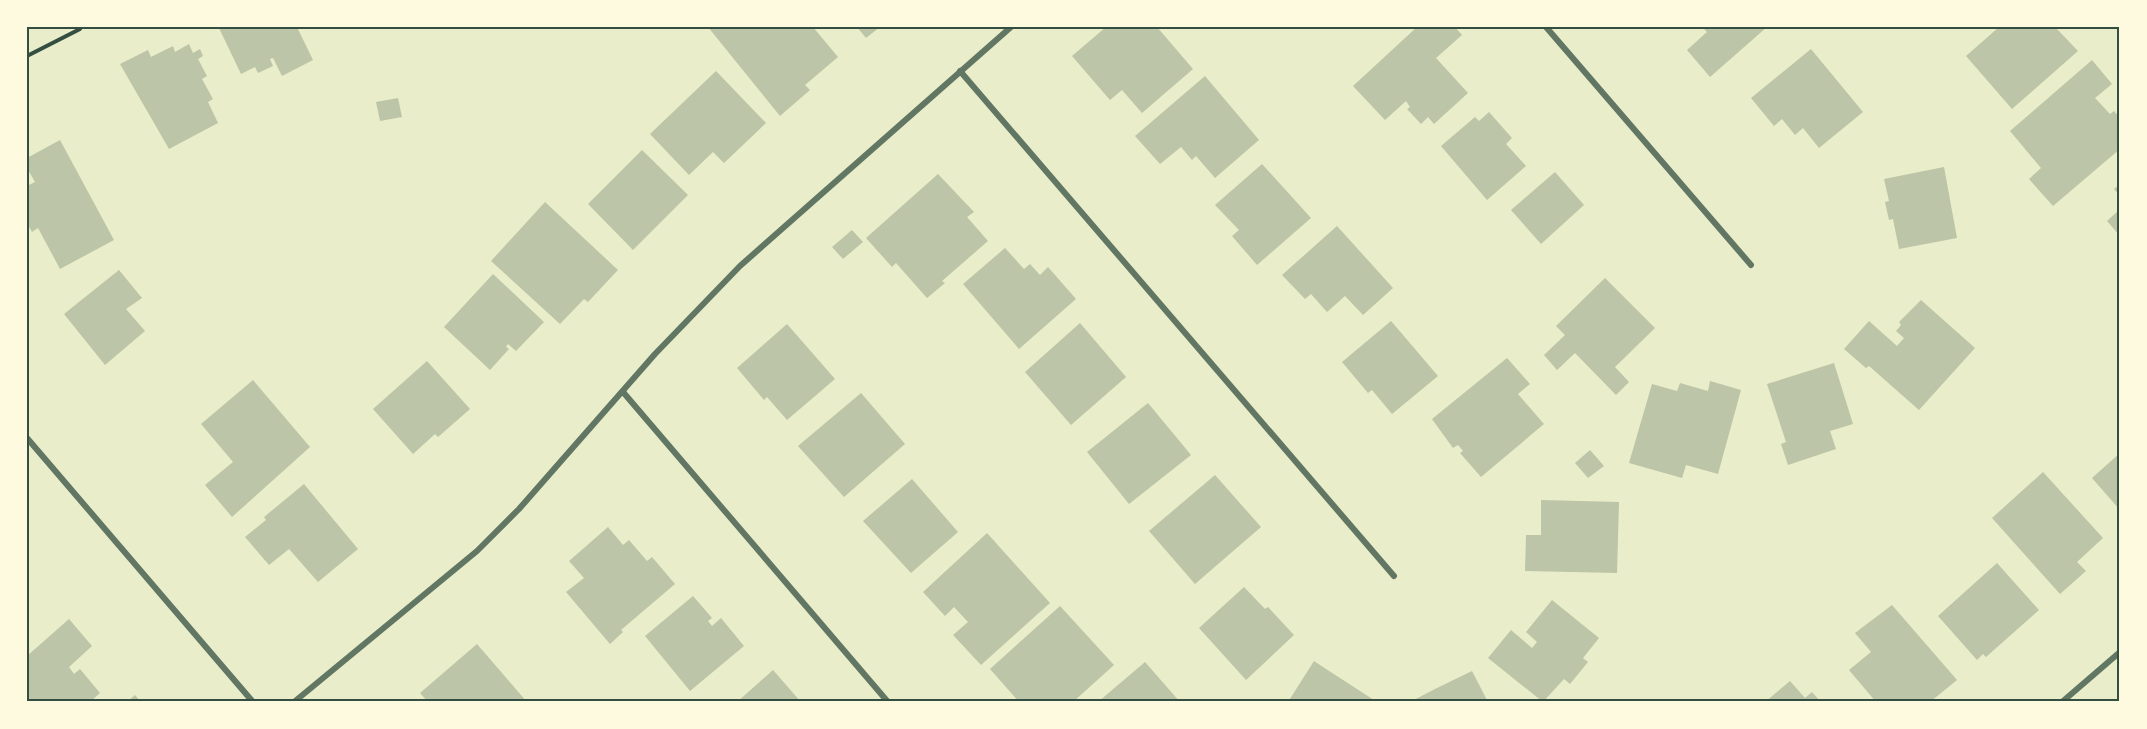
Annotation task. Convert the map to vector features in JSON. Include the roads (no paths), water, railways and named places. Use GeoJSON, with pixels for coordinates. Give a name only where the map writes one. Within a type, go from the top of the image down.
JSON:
{"type":"FeatureCollection","features":[{"type":"Feature","properties":{"kind":"street"},"geometry":{"type":"LineString","coordinates":[[294,702],[477,551],[519,509],[655,354],[740,266],[1011,27]]}},
{"type":"Feature","properties":{"kind":"street"},"geometry":{"type":"LineString","coordinates":[[1546,27],[1751,265]]}},
{"type":"Feature","properties":{"kind":"street"},"geometry":{"type":"LineString","coordinates":[[960,71],[1394,576]]}},
{"type":"Feature","properties":{"kind":"street"},"geometry":{"type":"LineString","coordinates":[[622,392],[888,702]]}},
{"type":"Feature","properties":{"kind":"street"},"geometry":{"type":"LineString","coordinates":[[27,438],[253,702]]}},
{"type":"Feature","properties":{"kind":"street"},"geometry":{"type":"LineString","coordinates":[[2062,702],[2120,652]]}}]}
